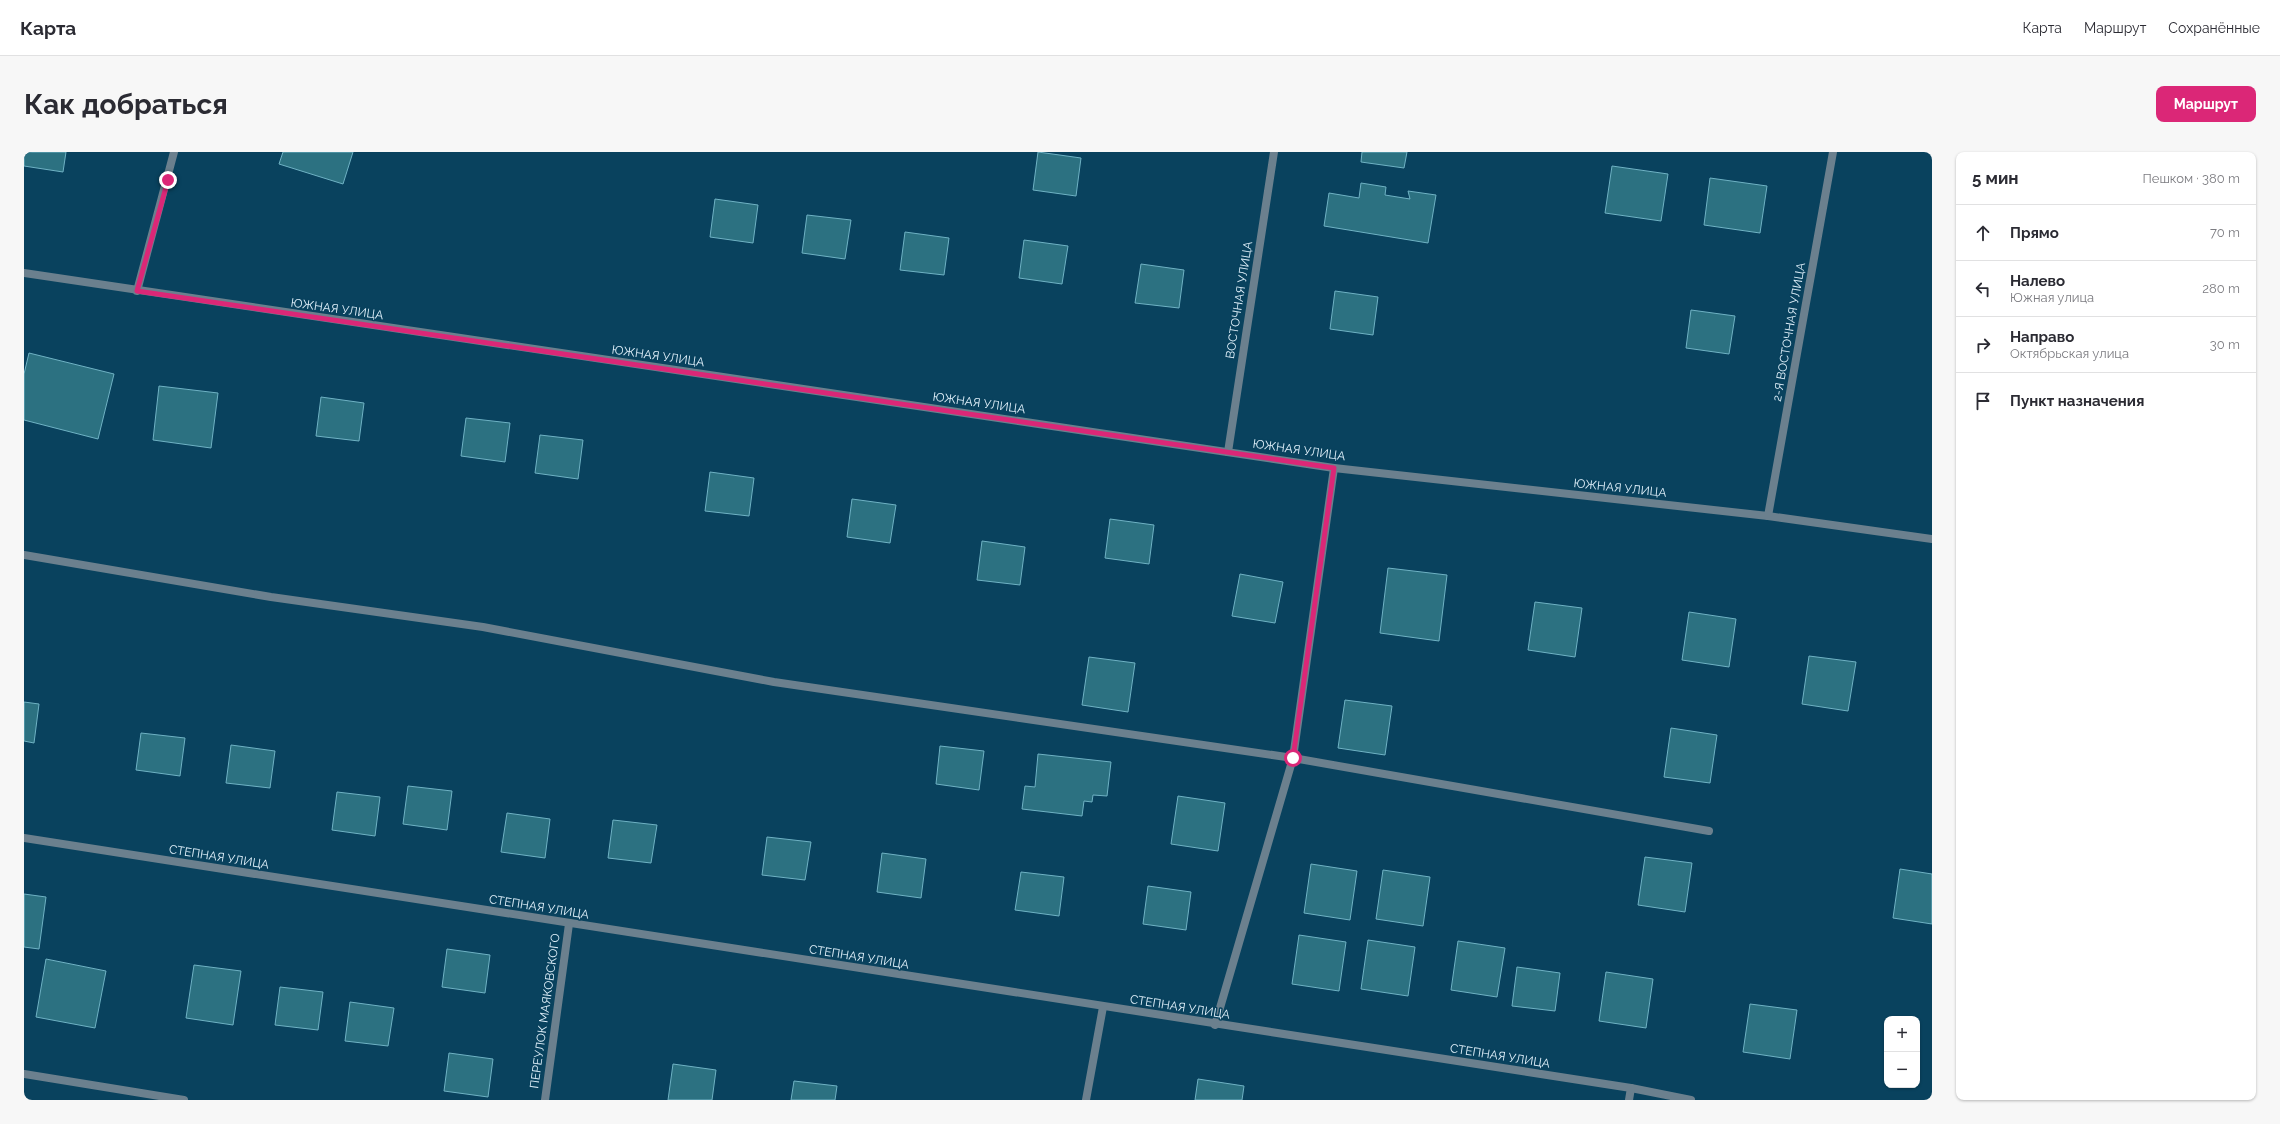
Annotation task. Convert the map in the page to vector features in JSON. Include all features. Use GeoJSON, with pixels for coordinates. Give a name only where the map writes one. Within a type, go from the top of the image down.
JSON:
{"type":"FeatureCollection","features":[{"type":"Feature","properties":{"kind":"street"},"geometry":{"type":"LineString","coordinates":[[137,291],[174,152]]}},
{"type":"Feature","properties":{"kind":"street","name":"ВОСТОЧНАЯ УЛИЦА"},"geometry":{"type":"LineString","coordinates":[[1228,452],[1274,152]]}},
{"type":"Feature","properties":{"kind":"street","name":"2-Я ВОСТОЧНАЯ УЛИЦА"},"geometry":{"type":"LineString","coordinates":[[1768,516],[1833,152]]}},
{"type":"Feature","properties":{"kind":"street","name":"ЮЖНАЯ УЛИЦА"},"geometry":{"type":"LineString","coordinates":[[24,273],[1334,468],[1768,516],[1932,538]]}},
{"type":"Feature","properties":{"kind":"street"},"geometry":{"type":"LineString","coordinates":[[1215,1025],[1293,758],[1334,468]]}},
{"type":"Feature","properties":{"kind":"street"},"geometry":{"type":"LineString","coordinates":[[24,555],[271,597],[483,627],[774,682],[1293,758],[1709,831]]}},
{"type":"Feature","properties":{"kind":"street","name":"СТЕПНАЯ УЛИЦА"},"geometry":{"type":"LineString","coordinates":[[24,838],[1103,1006],[1215,1025],[1631,1088],[1691,1100]]}},
{"type":"Feature","properties":{"kind":"street","name":"ПЕРЕУЛОК МАЯКОВСКОГО"},"geometry":{"type":"LineString","coordinates":[[546,1100],[569,924]]}},
{"type":"Feature","properties":{"kind":"street"},"geometry":{"type":"LineString","coordinates":[[1086,1100],[1103,1006]]}},
{"type":"Feature","properties":{"kind":"street"},"geometry":{"type":"LineString","coordinates":[[24,1074],[184,1100]]}},
{"type":"Feature","properties":{"kind":"street"},"geometry":{"type":"LineString","coordinates":[[1629,1100],[1631,1088]]}},
{"type":"Feature","properties":{"kind":"building"},"geometry":{"type":"Polygon","coordinates":[[[24,152],[66,152],[63,172],[24,166],[24,152]]]}},
{"type":"Feature","properties":{"kind":"building"},"geometry":{"type":"Polygon","coordinates":[[[283,152],[353,152],[343,184],[279,164],[283,152]]]}},
{"type":"Feature","properties":{"kind":"building"},"geometry":{"type":"Polygon","coordinates":[[[1038,152],[1081,158],[1076,196],[1033,190],[1038,152]]]}},
{"type":"Feature","properties":{"kind":"building"},"geometry":{"type":"Polygon","coordinates":[[[1362,152],[1407,152],[1404,168],[1361,162],[1362,152]]]}},
{"type":"Feature","properties":{"kind":"building"},"geometry":{"type":"Polygon","coordinates":[[[1612,166],[1668,174],[1661,221],[1605,213],[1612,166]]]}},
{"type":"Feature","properties":{"kind":"building"},"geometry":{"type":"Polygon","coordinates":[[[1710,178],[1767,186],[1760,233],[1704,225],[1710,178]]]}},
{"type":"Feature","properties":{"kind":"building"},"geometry":{"type":"Polygon","coordinates":[[[1361,183],[1386,187],[1385,195],[1410,199],[1408,191],[1436,195],[1428,243],[1324,226],[1329,193],[1359,198],[1361,183]]]}},
{"type":"Feature","properties":{"kind":"building"},"geometry":{"type":"Polygon","coordinates":[[[715,199],[758,205],[753,243],[710,237],[715,199]]]}},
{"type":"Feature","properties":{"kind":"building"},"geometry":{"type":"Polygon","coordinates":[[[807,215],[851,220],[845,259],[802,253],[807,215]]]}},
{"type":"Feature","properties":{"kind":"building"},"geometry":{"type":"Polygon","coordinates":[[[905,232],[949,238],[944,275],[900,270],[905,232]]]}},
{"type":"Feature","properties":{"kind":"building"},"geometry":{"type":"Polygon","coordinates":[[[1024,240],[1068,246],[1062,284],[1019,278],[1024,240]]]}},
{"type":"Feature","properties":{"kind":"building"},"geometry":{"type":"Polygon","coordinates":[[[1141,264],[1184,270],[1179,308],[1135,303],[1141,264]]]}},
{"type":"Feature","properties":{"kind":"building"},"geometry":{"type":"Polygon","coordinates":[[[1335,291],[1378,297],[1373,335],[1330,329],[1335,291]]]}},
{"type":"Feature","properties":{"kind":"building"},"geometry":{"type":"Polygon","coordinates":[[[1691,310],[1735,316],[1729,354],[1686,348],[1691,310]]]}},
{"type":"Feature","properties":{"kind":"building"},"geometry":{"type":"Polygon","coordinates":[[[29,353],[114,374],[98,439],[24,420],[24,374],[29,353]]]}},
{"type":"Feature","properties":{"kind":"building"},"geometry":{"type":"Polygon","coordinates":[[[159,386],[218,393],[211,448],[153,440],[159,386]]]}},
{"type":"Feature","properties":{"kind":"building"},"geometry":{"type":"Polygon","coordinates":[[[321,397],[364,403],[359,441],[316,436],[321,397]]]}},
{"type":"Feature","properties":{"kind":"building"},"geometry":{"type":"Polygon","coordinates":[[[466,418],[510,423],[505,462],[461,456],[466,418]]]}},
{"type":"Feature","properties":{"kind":"building"},"geometry":{"type":"Polygon","coordinates":[[[540,435],[583,440],[578,479],[535,473],[540,435]]]}},
{"type":"Feature","properties":{"kind":"building"},"geometry":{"type":"Polygon","coordinates":[[[710,472],[754,478],[749,516],[705,511],[710,472]]]}},
{"type":"Feature","properties":{"kind":"building"},"geometry":{"type":"Polygon","coordinates":[[[852,499],[896,505],[890,543],[847,537],[852,499]]]}},
{"type":"Feature","properties":{"kind":"building"},"geometry":{"type":"Polygon","coordinates":[[[1110,519],[1154,525],[1149,564],[1105,558],[1110,519]]]}},
{"type":"Feature","properties":{"kind":"building"},"geometry":{"type":"Polygon","coordinates":[[[982,541],[1025,547],[1020,585],[977,580],[982,541]]]}},
{"type":"Feature","properties":{"kind":"building"},"geometry":{"type":"Polygon","coordinates":[[[1388,568],[1447,575],[1439,641],[1380,633],[1388,568]]]}},
{"type":"Feature","properties":{"kind":"building"},"geometry":{"type":"Polygon","coordinates":[[[1240,574],[1283,582],[1275,623],[1232,616],[1240,574]]]}},
{"type":"Feature","properties":{"kind":"building"},"geometry":{"type":"Polygon","coordinates":[[[1535,602],[1582,608],[1575,657],[1528,650],[1535,602]]]}},
{"type":"Feature","properties":{"kind":"building"},"geometry":{"type":"Polygon","coordinates":[[[1689,612],[1736,619],[1729,667],[1682,660],[1689,612]]]}},
{"type":"Feature","properties":{"kind":"building"},"geometry":{"type":"Polygon","coordinates":[[[1809,656],[1856,662],[1848,711],[1802,704],[1809,656]]]}},
{"type":"Feature","properties":{"kind":"building"},"geometry":{"type":"Polygon","coordinates":[[[1089,657],[1135,663],[1128,712],[1082,705],[1089,657]]]}},
{"type":"Feature","properties":{"kind":"building"},"geometry":{"type":"Polygon","coordinates":[[[1345,700],[1392,706],[1385,755],[1338,748],[1345,700]]]}},
{"type":"Feature","properties":{"kind":"building"},"geometry":{"type":"Polygon","coordinates":[[[24,702],[39,704],[34,743],[24,741],[24,702]]]}},
{"type":"Feature","properties":{"kind":"building"},"geometry":{"type":"Polygon","coordinates":[[[1671,728],[1717,735],[1710,783],[1664,777],[1671,728]]]}},
{"type":"Feature","properties":{"kind":"building"},"geometry":{"type":"Polygon","coordinates":[[[141,733],[185,738],[180,776],[136,770],[141,733]]]}},
{"type":"Feature","properties":{"kind":"building"},"geometry":{"type":"Polygon","coordinates":[[[231,745],[275,751],[270,788],[226,783],[231,745]]]}},
{"type":"Feature","properties":{"kind":"building"},"geometry":{"type":"Polygon","coordinates":[[[940,746],[984,751],[979,790],[936,784],[940,746]]]}},
{"type":"Feature","properties":{"kind":"building"},"geometry":{"type":"Polygon","coordinates":[[[1038,754],[1111,762],[1107,796],[1093,795],[1092,802],[1084,801],[1082,816],[1022,809],[1025,786],[1035,787],[1038,754]]]}},
{"type":"Feature","properties":{"kind":"building"},"geometry":{"type":"Polygon","coordinates":[[[408,786],[452,791],[447,830],[403,824],[408,786]]]}},
{"type":"Feature","properties":{"kind":"building"},"geometry":{"type":"Polygon","coordinates":[[[337,792],[380,797],[375,836],[332,830],[337,792]]]}},
{"type":"Feature","properties":{"kind":"building"},"geometry":{"type":"Polygon","coordinates":[[[1178,796],[1225,803],[1218,851],[1171,844],[1178,796]]]}},
{"type":"Feature","properties":{"kind":"building"},"geometry":{"type":"Polygon","coordinates":[[[507,813],[550,819],[545,858],[501,852],[507,813]]]}},
{"type":"Feature","properties":{"kind":"building"},"geometry":{"type":"Polygon","coordinates":[[[613,820],[657,825],[651,863],[608,858],[613,820]]]}},
{"type":"Feature","properties":{"kind":"building"},"geometry":{"type":"Polygon","coordinates":[[[767,837],[811,842],[805,880],[762,875],[767,837]]]}},
{"type":"Feature","properties":{"kind":"building"},"geometry":{"type":"Polygon","coordinates":[[[882,853],[926,859],[921,898],[877,892],[882,853]]]}},
{"type":"Feature","properties":{"kind":"building"},"geometry":{"type":"Polygon","coordinates":[[[1645,857],[1692,863],[1685,912],[1638,905],[1645,857]]]}},
{"type":"Feature","properties":{"kind":"building"},"geometry":{"type":"Polygon","coordinates":[[[1311,864],[1357,871],[1350,920],[1304,913],[1311,864]]]}},
{"type":"Feature","properties":{"kind":"building"},"geometry":{"type":"Polygon","coordinates":[[[1900,869],[1932,874],[1932,924],[1893,918],[1900,869]]]}},
{"type":"Feature","properties":{"kind":"building"},"geometry":{"type":"Polygon","coordinates":[[[1383,870],[1430,877],[1423,926],[1376,919],[1383,870]]]}},
{"type":"Feature","properties":{"kind":"building"},"geometry":{"type":"Polygon","coordinates":[[[1021,872],[1064,877],[1059,916],[1015,910],[1021,872]]]}},
{"type":"Feature","properties":{"kind":"building"},"geometry":{"type":"Polygon","coordinates":[[[1148,886],[1191,892],[1186,930],[1143,924],[1148,886]]]}},
{"type":"Feature","properties":{"kind":"building"},"geometry":{"type":"Polygon","coordinates":[[[24,894],[46,897],[39,949],[24,947],[24,894]]]}},
{"type":"Feature","properties":{"kind":"building"},"geometry":{"type":"Polygon","coordinates":[[[1299,935],[1346,942],[1339,991],[1292,984],[1299,935]]]}},
{"type":"Feature","properties":{"kind":"building"},"geometry":{"type":"Polygon","coordinates":[[[1368,940],[1415,947],[1408,996],[1361,989],[1368,940]]]}},
{"type":"Feature","properties":{"kind":"building"},"geometry":{"type":"Polygon","coordinates":[[[1458,941],[1505,948],[1497,997],[1451,990],[1458,941]]]}},
{"type":"Feature","properties":{"kind":"building"},"geometry":{"type":"Polygon","coordinates":[[[447,949],[490,955],[485,993],[442,987],[447,949]]]}},
{"type":"Feature","properties":{"kind":"building"},"geometry":{"type":"Polygon","coordinates":[[[46,959],[106,971],[95,1028],[36,1017],[46,959]]]}},
{"type":"Feature","properties":{"kind":"building"},"geometry":{"type":"Polygon","coordinates":[[[194,965],[241,971],[233,1025],[186,1018],[194,965]]]}},
{"type":"Feature","properties":{"kind":"building"},"geometry":{"type":"Polygon","coordinates":[[[1517,967],[1560,973],[1555,1011],[1512,1006],[1517,967]]]}},
{"type":"Feature","properties":{"kind":"building"},"geometry":{"type":"Polygon","coordinates":[[[1606,972],[1653,979],[1646,1028],[1599,1021],[1606,972]]]}},
{"type":"Feature","properties":{"kind":"building"},"geometry":{"type":"Polygon","coordinates":[[[280,987],[323,992],[318,1030],[275,1025],[280,987]]]}},
{"type":"Feature","properties":{"kind":"building"},"geometry":{"type":"Polygon","coordinates":[[[350,1002],[394,1008],[388,1046],[345,1041],[350,1002]]]}},
{"type":"Feature","properties":{"kind":"building"},"geometry":{"type":"Polygon","coordinates":[[[1750,1004],[1797,1010],[1790,1059],[1743,1052],[1750,1004]]]}},
{"type":"Feature","properties":{"kind":"building"},"geometry":{"type":"Polygon","coordinates":[[[449,1053],[493,1059],[488,1097],[444,1091],[449,1053]]]}},
{"type":"Feature","properties":{"kind":"building"},"geometry":{"type":"Polygon","coordinates":[[[673,1064],[716,1070],[712,1100],[668,1100],[673,1064]]]}},
{"type":"Feature","properties":{"kind":"building"},"geometry":{"type":"Polygon","coordinates":[[[1198,1079],[1244,1086],[1242,1100],[1195,1100],[1198,1079]]]}},
{"type":"Feature","properties":{"kind":"building"},"geometry":{"type":"Polygon","coordinates":[[[794,1081],[837,1086],[835,1100],[791,1100],[794,1081]]]}},
{"type":"Feature","properties":{"kind":"route"},"geometry":{"type":"LineString","coordinates":[[168,180],[137,291],[1334,468],[1293,758]]}}]}
